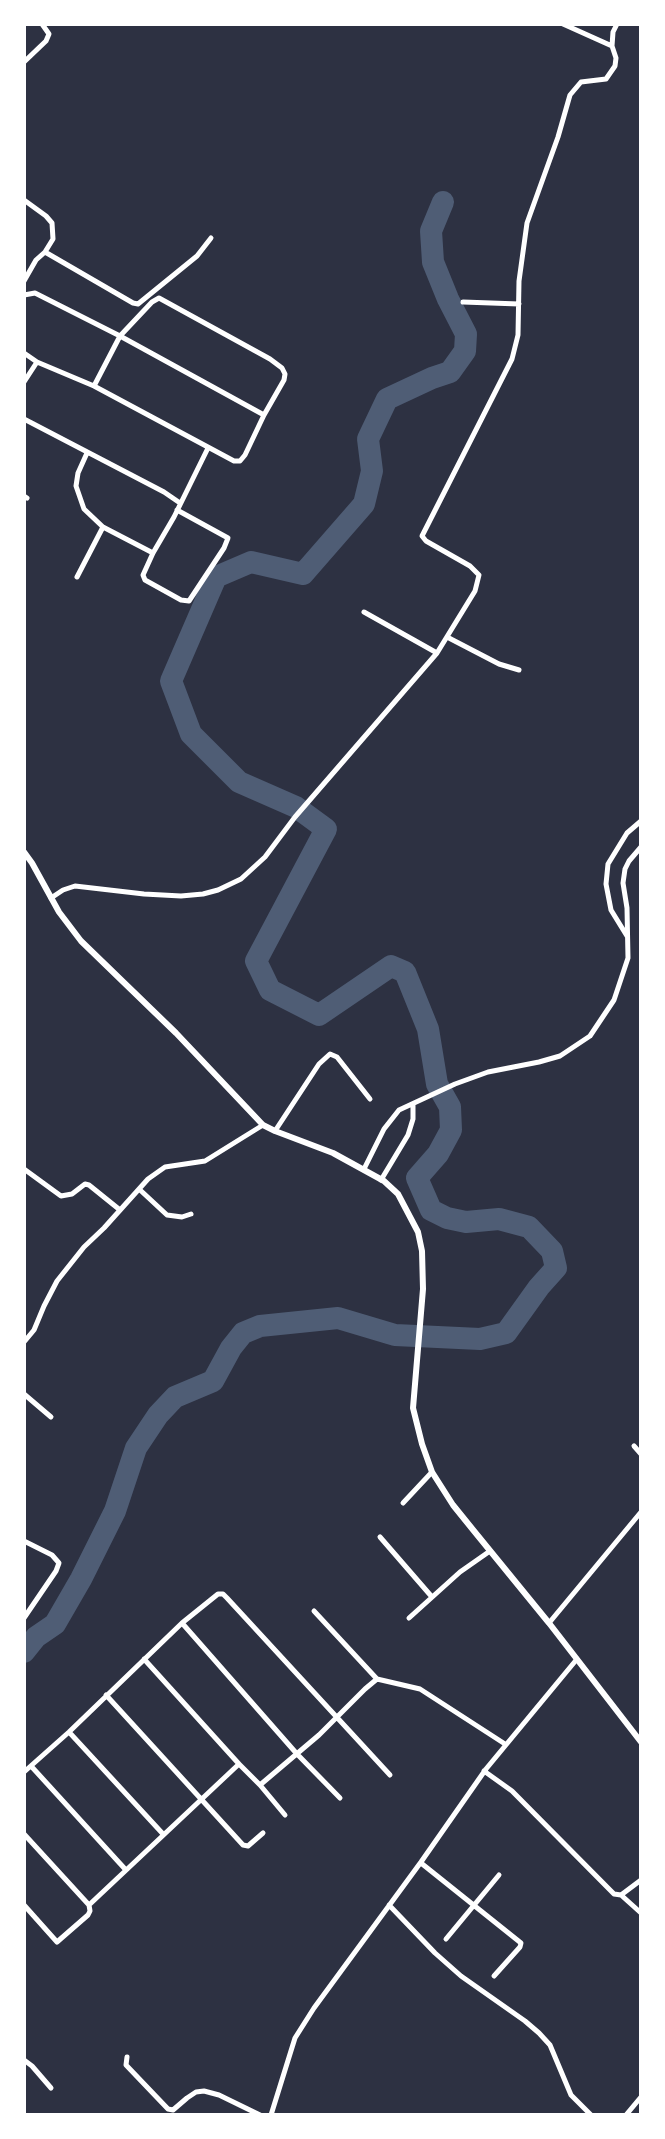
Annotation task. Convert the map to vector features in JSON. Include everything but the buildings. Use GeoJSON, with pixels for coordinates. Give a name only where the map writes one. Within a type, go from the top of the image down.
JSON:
{"type":"FeatureCollection","features":[{"type":"Feature","properties":{"kind":"street"},"geometry":{"type":"LineString","coordinates":[[24,62],[46,41],[49,34],[42,24]]}},
{"type":"Feature","properties":{"kind":"street"},"geometry":{"type":"LineString","coordinates":[[563,24],[612,46]]}},
{"type":"Feature","properties":{"kind":"street"},"geometry":{"type":"LineString","coordinates":[[51,898],[75,886],[181,896],[203,894],[241,879],[257,866],[295,817],[437,653],[475,591],[479,575],[422,536],[512,359],[518,335],[519,281],[527,223],[570,95],[581,82],[606,79],[612,73],[616,58],[612,46],[613,32],[617,24]]}},
{"type":"Feature","properties":{"kind":"street"},"geometry":{"type":"LineString","coordinates":[[24,200],[52,223],[53,239],[24,281]]}},
{"type":"Feature","properties":{"kind":"street"},"geometry":{"type":"LineString","coordinates":[[45,252],[138,304],[197,256],[211,238]]}},
{"type":"Feature","properties":{"kind":"street"},"geometry":{"type":"LineString","coordinates":[[24,295],[35,293],[264,415]]}},
{"type":"Feature","properties":{"kind":"street"},"geometry":{"type":"LineString","coordinates":[[24,353],[37,362],[94,386],[228,459],[240,461],[285,374],[270,359],[163,299],[156,298],[120,336],[94,386]]}},
{"type":"Feature","properties":{"kind":"street"},"geometry":{"type":"LineString","coordinates":[[463,302],[519,304]]}},
{"type":"Feature","properties":{"kind":"street"},"geometry":{"type":"LineString","coordinates":[[24,382],[37,362]]}},
{"type":"Feature","properties":{"kind":"street"},"geometry":{"type":"LineString","coordinates":[[24,419],[180,503]]}},
{"type":"Feature","properties":{"kind":"street"},"geometry":{"type":"LineString","coordinates":[[177,510],[226,536],[228,541],[192,598],[185,602],[145,580],[143,575],[208,448]]}},
{"type":"Feature","properties":{"kind":"street"},"geometry":{"type":"LineString","coordinates":[[87,453],[76,486],[84,509],[103,527],[153,553]]}},
{"type":"Feature","properties":{"kind":"street"},"geometry":{"type":"LineString","coordinates":[[77,577],[103,527]]}},
{"type":"Feature","properties":{"kind":"street"},"geometry":{"type":"LineString","coordinates":[[364,612],[437,653]]}},
{"type":"Feature","properties":{"kind":"street"},"geometry":{"type":"LineString","coordinates":[[447,637],[499,664],[519,670]]}},
{"type":"Feature","properties":{"kind":"street"},"geometry":{"type":"LineString","coordinates":[[627,937],[611,910],[606,884],[608,864],[627,833],[641,821]]}},
{"type":"Feature","properties":{"kind":"street"},"geometry":{"type":"LineString","coordinates":[[364,1169],[384,1129],[399,1110],[488,1072],[551,1059],[590,1036],[614,1000],[628,958],[623,883],[629,861],[641,847]]}},
{"type":"Feature","properties":{"kind":"street"},"geometry":{"type":"LineString","coordinates":[[24,852],[81,941],[176,1033],[263,1125],[333,1153],[364,1169],[398,1194],[418,1232],[423,1264],[413,1408],[432,1472],[453,1505],[641,1742]]}},
{"type":"Feature","properties":{"kind":"street"},"geometry":{"type":"LineString","coordinates":[[275,1131],[326,1055],[337,1057],[370,1099]]}},
{"type":"Feature","properties":{"kind":"street"},"geometry":{"type":"LineString","coordinates":[[381,1180],[408,1135],[413,1104]]}},
{"type":"Feature","properties":{"kind":"street"},"geometry":{"type":"LineString","coordinates":[[24,1342],[34,1330],[57,1281],[84,1247],[148,1179],[165,1167],[205,1161],[263,1125]]}},
{"type":"Feature","properties":{"kind":"street"},"geometry":{"type":"LineString","coordinates":[[24,1169],[61,1196],[89,1185],[120,1210]]}},
{"type":"Feature","properties":{"kind":"street"},"geometry":{"type":"LineString","coordinates":[[139,1189],[167,1215],[182,1217],[191,1214]]}},
{"type":"Feature","properties":{"kind":"street"},"geometry":{"type":"LineString","coordinates":[[24,1394],[51,1417]]}},
{"type":"Feature","properties":{"kind":"street"},"geometry":{"type":"LineString","coordinates":[[634,1446],[641,1454]]}},
{"type":"Feature","properties":{"kind":"street"},"geometry":{"type":"LineString","coordinates":[[403,1503],[432,1472]]}},
{"type":"Feature","properties":{"kind":"street"},"geometry":{"type":"LineString","coordinates":[[549,1623],[641,1512]]}},
{"type":"Feature","properties":{"kind":"street"},"geometry":{"type":"LineString","coordinates":[[380,1537],[432,1597]]}},
{"type":"Feature","properties":{"kind":"street"},"geometry":{"type":"LineString","coordinates":[[24,1541],[52,1555],[59,1563],[24,1618]]}},
{"type":"Feature","properties":{"kind":"street"},"geometry":{"type":"LineString","coordinates":[[409,1618],[460,1572],[490,1551]]}},
{"type":"Feature","properties":{"kind":"street"},"geometry":{"type":"LineString","coordinates":[[24,1772],[182,1623],[213,1596],[223,1594],[390,1775]]}},
{"type":"Feature","properties":{"kind":"street"},"geometry":{"type":"LineString","coordinates":[[314,1611],[377,1679],[420,1689],[505,1744]]}},
{"type":"Feature","properties":{"kind":"street"},"geometry":{"type":"LineString","coordinates":[[182,1623],[297,1754],[340,1798]]}},
{"type":"Feature","properties":{"kind":"street"},"geometry":{"type":"LineString","coordinates":[[144,1659],[285,1815]]}},
{"type":"Feature","properties":{"kind":"street"},"geometry":{"type":"LineString","coordinates":[[271,2115],[298,2033],[486,1769],[577,1659]]}},
{"type":"Feature","properties":{"kind":"street"},"geometry":{"type":"LineString","coordinates":[[260,1785],[377,1679]]}},
{"type":"Feature","properties":{"kind":"street"},"geometry":{"type":"LineString","coordinates":[[106,1695],[246,1847],[263,1833]]}},
{"type":"Feature","properties":{"kind":"street"},"geometry":{"type":"LineString","coordinates":[[69,1732],[163,1834]]}},
{"type":"Feature","properties":{"kind":"street"},"geometry":{"type":"LineString","coordinates":[[89,1905],[239,1764]]}},
{"type":"Feature","properties":{"kind":"street"},"geometry":{"type":"LineString","coordinates":[[31,1766],[125,1869]]}},
{"type":"Feature","properties":{"kind":"street"},"geometry":{"type":"LineString","coordinates":[[484,1771],[512,1791],[614,1894],[621,1895],[641,1913]]}},
{"type":"Feature","properties":{"kind":"street"},"geometry":{"type":"LineString","coordinates":[[24,1834],[89,1905],[90,1911],[57,1942],[24,1905]]}},
{"type":"Feature","properties":{"kind":"street"},"geometry":{"type":"LineString","coordinates":[[421,1862],[521,1943],[494,1976]]}},
{"type":"Feature","properties":{"kind":"street"},"geometry":{"type":"LineString","coordinates":[[446,1939],[499,1875]]}},
{"type":"Feature","properties":{"kind":"street"},"geometry":{"type":"LineString","coordinates":[[621,1895],[641,1880]]}},
{"type":"Feature","properties":{"kind":"street"},"geometry":{"type":"LineString","coordinates":[[389,1905],[461,1976],[545,2039],[571,2095],[591,2115]]}},
{"type":"Feature","properties":{"kind":"street"},"geometry":{"type":"LineString","coordinates":[[127,2057],[126,2065],[168,2109],[173,2110],[196,2092],[204,2091],[260,2115]]}},
{"type":"Feature","properties":{"kind":"street"},"geometry":{"type":"LineString","coordinates":[[24,2060],[51,2088]]}},
{"type":"Feature","properties":{"kind":"street"},"geometry":{"type":"LineString","coordinates":[[626,2115],[641,2097]]}},
{"type":"Feature","properties":{"kind":"waterway"},"geometry":{"type":"LineString","coordinates":[[24,1652],[36,1637],[55,1624],[81,1579],[115,1511],[136,1448],[158,1415],[175,1397],[213,1381],[243,1333],[260,1326],[338,1318],[395,1335],[480,1339],[506,1333],[556,1268],[552,1251],[529,1227],[499,1219],[466,1222],[431,1210],[417,1178],[438,1154],[451,1130],[450,1107],[437,1084],[428,1029],[405,972],[391,966],[319,1015],[270,990],[256,961],[326,829],[296,807],[239,782],[191,734],[171,681],[216,577],[251,562],[303,574],[364,504],[372,471],[368,439],[387,399],[450,372],[465,351],[466,334],[433,262],[431,231],[443,202]]}}]}
